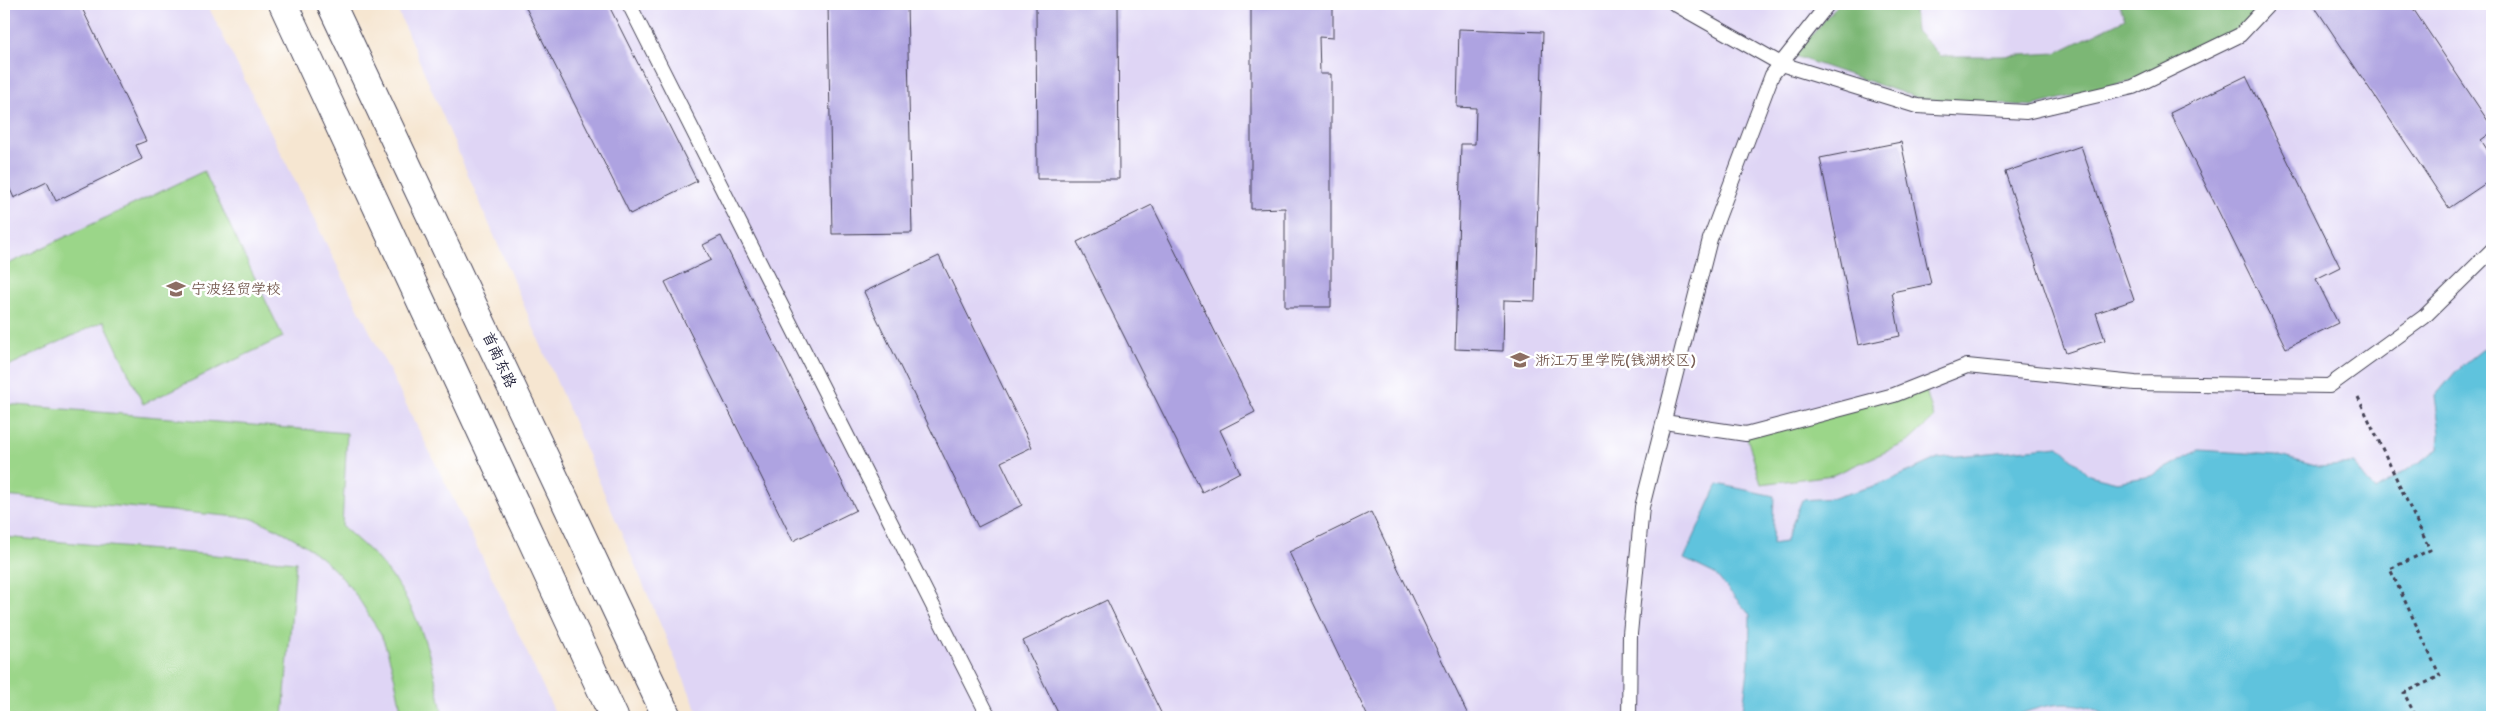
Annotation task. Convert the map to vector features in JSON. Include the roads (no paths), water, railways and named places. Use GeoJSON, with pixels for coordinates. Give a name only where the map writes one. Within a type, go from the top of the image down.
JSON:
{"type":"FeatureCollection","features":[{"type":"Feature","properties":{"kind":"main road"},"geometry":{"type":"LineString","coordinates":[[283,4],[614,717]]}},
{"type":"Feature","properties":{"kind":"main road","name":"首南东路"},"geometry":{"type":"LineString","coordinates":[[331,4],[667,717]]}},
{"type":"Feature","properties":{"kind":"lane"},"geometry":{"type":"LineString","coordinates":[[630,4],[989,717]]}},
{"type":"Feature","properties":{"kind":"lane"},"geometry":{"type":"LineString","coordinates":[[1675,4],[1781,64],[1917,106],[2026,112],[2133,88],[2240,36],[2269,4]]}},
{"type":"Feature","properties":{"kind":"lane"},"geometry":{"type":"LineString","coordinates":[[1629,717],[1630,634],[1642,507],[1710,239],[1772,75],[1828,4]]}},
{"type":"Feature","properties":{"kind":"lane"},"geometry":{"type":"LineString","coordinates":[[1664,422],[1746,434],[1894,395],[1967,366],[2135,383],[2329,386],[2424,317],[2492,250]]}},
{"type":"Feature","properties":{"kind":"water"},"geometry":{"type":"Polygon","coordinates":[[[2492,342],[2492,717],[2109,717],[2085,706],[2061,704],[2012,717],[1742,717],[1749,662],[1750,615],[1715,574],[1684,559],[1718,484],[1774,496],[1772,544],[1785,542],[1802,500],[1833,498],[1884,483],[1938,458],[2059,446],[2089,475],[2117,482],[2151,476],[2199,450],[2276,455],[2319,467],[2354,464],[2375,491],[2439,449],[2440,433],[2435,396],[2457,370],[2492,342]]]}},
{"type":"Feature","properties":{"kind":"place","name":"宁波经贸学校"},"geometry":{"type":"Point","coordinates":[176,289]}},
{"type":"Feature","properties":{"kind":"place","name":"浙江万里学院(钱湖校区)"},"geometry":{"type":"Point","coordinates":[1520,360]}}]}
